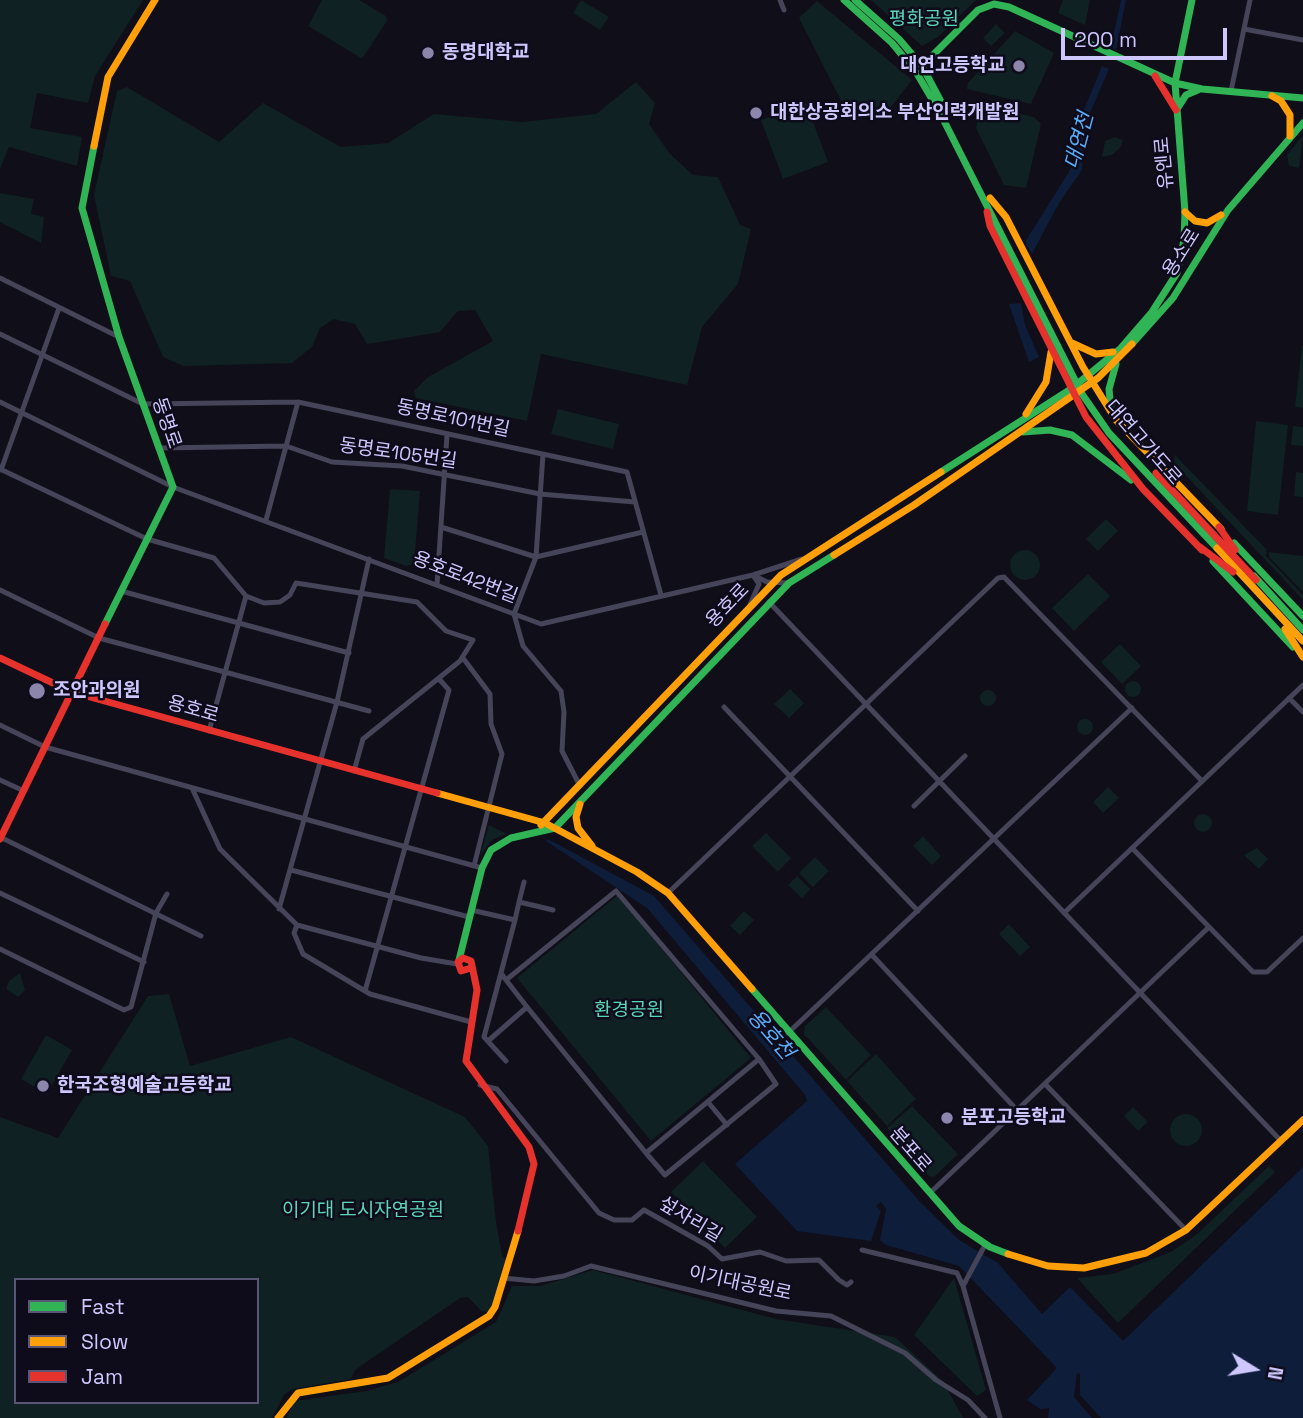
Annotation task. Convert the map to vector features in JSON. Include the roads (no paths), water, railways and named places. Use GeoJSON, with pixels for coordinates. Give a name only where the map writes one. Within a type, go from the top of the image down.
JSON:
{"type":"FeatureCollection","features":[{"type":"Feature","properties":{"kind":"main road","name":"동명로"},"geometry":{"type":"LineString","coordinates":[[155,0],[108,77],[82,208],[119,337],[173,487]]}},
{"type":"Feature","properties":{"kind":"main road"},"geometry":{"type":"LineString","coordinates":[[844,0],[891,43],[916,72],[987,200],[1006,217],[1090,379],[1116,420],[1303,616]]}},
{"type":"Feature","properties":{"kind":"main road"},"geometry":{"type":"LineString","coordinates":[[855,0],[899,39],[922,66],[987,200],[990,226],[1051,348],[1101,438],[1143,489],[1303,658]]}},
{"type":"Feature","properties":{"kind":"main road"},"geometry":{"type":"LineString","coordinates":[[1175,83],[1192,0]]}},
{"type":"Feature","properties":{"kind":"main road"},"geometry":{"type":"LineString","coordinates":[[922,66],[978,10],[993,4],[1009,7],[1106,54],[1175,83],[1202,89],[1303,98]]}},
{"type":"Feature","properties":{"kind":"main road"},"geometry":{"type":"LineString","coordinates":[[1156,76],[1176,111],[1186,95],[1202,89]]}},
{"type":"Feature","properties":{"kind":"main road","name":"유엔로"},"geometry":{"type":"LineString","coordinates":[[1168,291],[1177,273],[1185,212],[1175,83]]}},
{"type":"Feature","properties":{"kind":"main road"},"geometry":{"type":"LineString","coordinates":[[1269,95],[1286,107],[1292,125],[1289,136]]}},
{"type":"Feature","properties":{"kind":"main road","name":"용소로"},"geometry":{"type":"LineString","coordinates":[[1075,390],[1120,358],[1173,298],[1228,210],[1289,136],[1303,123]]}},
{"type":"Feature","properties":{"kind":"main road","name":"대연고가도로"},"geometry":{"type":"LineString","coordinates":[[987,200],[1087,391],[1114,429],[1253,582]]}},
{"type":"Feature","properties":{"kind":"main road"},"geometry":{"type":"LineString","coordinates":[[1185,212],[1195,221],[1207,223],[1228,210]]}},
{"type":"Feature","properties":{"kind":"main road","name":"용소로"},"geometry":{"type":"LineString","coordinates":[[1090,379],[1120,349],[1168,291]]}},
{"type":"Feature","properties":{"kind":"main road"},"geometry":{"type":"LineString","coordinates":[[1069,340],[1077,347],[1096,354],[1106,355],[1120,349]]}},
{"type":"Feature","properties":{"kind":"main road"},"geometry":{"type":"LineString","coordinates":[[1016,422],[1029,411],[1040,393],[1050,368],[1051,348]]}},
{"type":"Feature","properties":{"kind":"main road"},"geometry":{"type":"LineString","coordinates":[[1116,420],[1111,408],[1109,389],[1120,358]]}},
{"type":"Feature","properties":{"kind":"main road","name":"용호로"},"geometry":{"type":"LineString","coordinates":[[0,658],[72,692],[545,823],[773,582],[1016,422],[1075,390]]}},
{"type":"Feature","properties":{"kind":"main road","name":"용호로"},"geometry":{"type":"LineString","coordinates":[[555,828],[789,583],[914,505],[1075,390]]}},
{"type":"Feature","properties":{"kind":"main road"},"geometry":{"type":"LineString","coordinates":[[1040,393],[1061,396]]}},
{"type":"Feature","properties":{"kind":"main road"},"geometry":{"type":"LineString","coordinates":[[1018,432],[1050,430],[1072,435],[1143,489]]}},
{"type":"Feature","properties":{"kind":"main road"},"geometry":{"type":"LineString","coordinates":[[914,505],[932,487],[930,484],[924,485]]}},
{"type":"Feature","properties":{"kind":"main road"},"geometry":{"type":"LineString","coordinates":[[0,838],[173,487]]}},
{"type":"Feature","properties":{"kind":"main road"},"geometry":{"type":"LineString","coordinates":[[880,526],[873,523],[887,508]]}},
{"type":"Feature","properties":{"kind":"main road"},"geometry":{"type":"LineString","coordinates":[[1219,527],[1253,582],[1303,641]]}},
{"type":"Feature","properties":{"kind":"main road"},"geometry":{"type":"LineString","coordinates":[[1200,547],[1253,582]]}},
{"type":"Feature","properties":{"kind":"main road"},"geometry":{"type":"LineString","coordinates":[[1274,606],[1303,658]]}},
{"type":"Feature","properties":{"kind":"main road"},"geometry":{"type":"LineString","coordinates":[[1274,606],[1303,623]]}},
{"type":"Feature","properties":{"kind":"main road"},"geometry":{"type":"LineString","coordinates":[[1274,606],[1303,630]]}},
{"type":"Feature","properties":{"kind":"main road"},"geometry":{"type":"LineString","coordinates":[[588,794],[585,791],[597,768]]}},
{"type":"Feature","properties":{"kind":"main road"},"geometry":{"type":"LineString","coordinates":[[581,802],[576,817],[578,828],[594,850]]}},
{"type":"Feature","properties":{"kind":"main road"},"geometry":{"type":"LineString","coordinates":[[526,835],[545,823]]}},
{"type":"Feature","properties":{"kind":"main road","name":"분포로"},"geometry":{"type":"LineString","coordinates":[[545,823],[668,893],[929,1194],[983,1248],[1048,1265],[1084,1268],[1146,1253],[1186,1230],[1303,1120]]}},
{"type":"Feature","properties":{"kind":"main road"},"geometry":{"type":"LineString","coordinates":[[278,1418],[298,1393],[388,1378],[489,1316],[495,1307],[527,1203],[534,1164],[529,1147],[480,1085],[466,1061],[471,1022],[477,1003],[473,980],[461,961],[478,867],[499,843],[555,828]]}},
{"type":"Feature","properties":{"kind":"main road"},"geometry":{"type":"LineString","coordinates":[[461,961],[467,970]]}},
{"type":"Feature","properties":{"kind":"street"},"geometry":{"type":"LineString","coordinates":[[780,0],[784,10]]}},
{"type":"Feature","properties":{"kind":"street"},"geometry":{"type":"LineString","coordinates":[[1231,91],[1250,0]]}},
{"type":"Feature","properties":{"kind":"street"},"geometry":{"type":"LineString","coordinates":[[1244,29],[1303,40]]}},
{"type":"Feature","properties":{"kind":"street"},"geometry":{"type":"LineString","coordinates":[[0,278],[119,337]]}},
{"type":"Feature","properties":{"kind":"street"},"geometry":{"type":"LineString","coordinates":[[59,308],[1,469],[147,539],[214,558],[246,596],[264,603],[280,602],[290,595],[296,583],[417,602],[446,631],[473,640],[463,658],[363,739],[354,771]]}},
{"type":"Feature","properties":{"kind":"street"},"geometry":{"type":"LineString","coordinates":[[0,334],[143,404]]}},
{"type":"Feature","properties":{"kind":"street","name":"용호로42번길"},"geometry":{"type":"LineString","coordinates":[[0,402],[173,487],[541,624],[755,576],[809,558]]}},
{"type":"Feature","properties":{"kind":"street"},"geometry":{"type":"LineString","coordinates":[[266,520],[298,402]]}},
{"type":"Feature","properties":{"kind":"street","name":"동명로101번길"},"geometry":{"type":"LineString","coordinates":[[143,404],[298,402],[627,471],[661,596]]}},
{"type":"Feature","properties":{"kind":"street"},"geometry":{"type":"LineString","coordinates":[[438,585],[447,435]]}},
{"type":"Feature","properties":{"kind":"street","name":"동명로105번길"},"geometry":{"type":"LineString","coordinates":[[158,448],[286,446],[332,462],[401,466],[540,494],[635,502]]}},
{"type":"Feature","properties":{"kind":"street"},"geometry":{"type":"LineString","coordinates":[[543,454],[536,558],[514,614],[523,646],[561,691],[564,712],[562,751],[580,786]]}},
{"type":"Feature","properties":{"kind":"street"},"geometry":{"type":"LineString","coordinates":[[441,527],[536,558],[643,531]]}},
{"type":"Feature","properties":{"kind":"street"},"geometry":{"type":"LineString","coordinates":[[279,909],[337,702],[369,559]]}},
{"type":"Feature","properties":{"kind":"street"},"geometry":{"type":"LineString","coordinates":[[773,582],[768,577],[774,568]]}},
{"type":"Feature","properties":{"kind":"street"},"geometry":{"type":"LineString","coordinates":[[749,607],[760,584],[755,576]]}},
{"type":"Feature","properties":{"kind":"street","name":"용호로42번길"},"geometry":{"type":"LineString","coordinates":[[755,576],[773,582],[789,583]]}},
{"type":"Feature","properties":{"kind":"street"},"geometry":{"type":"LineString","coordinates":[[668,893],[998,578],[1004,578],[1202,780]]}},
{"type":"Feature","properties":{"kind":"street"},"geometry":{"type":"LineString","coordinates":[[0,590],[99,638],[369,711]]}},
{"type":"Feature","properties":{"kind":"street"},"geometry":{"type":"LineString","coordinates":[[121,592],[349,653]]}},
{"type":"Feature","properties":{"kind":"street"},"geometry":{"type":"LineString","coordinates":[[209,731],[246,596]]}},
{"type":"Feature","properties":{"kind":"street"},"geometry":{"type":"LineString","coordinates":[[769,602],[1281,1141]]}},
{"type":"Feature","properties":{"kind":"street"},"geometry":{"type":"LineString","coordinates":[[0,725],[45,747],[478,867],[487,808],[502,754],[491,724],[490,694],[463,658]]}},
{"type":"Feature","properties":{"kind":"street"},"geometry":{"type":"LineString","coordinates":[[365,991],[449,690],[439,679]]}},
{"type":"Feature","properties":{"kind":"street"},"geometry":{"type":"LineString","coordinates":[[1063,912],[1303,685]]}},
{"type":"Feature","properties":{"kind":"street"},"geometry":{"type":"LineString","coordinates":[[1289,698],[1303,712]]}},
{"type":"Feature","properties":{"kind":"street"},"geometry":{"type":"LineString","coordinates":[[724,707],[918,911]]}},
{"type":"Feature","properties":{"kind":"street"},"geometry":{"type":"LineString","coordinates":[[788,1033],[1132,708]]}},
{"type":"Feature","properties":{"kind":"street"},"geometry":{"type":"LineString","coordinates":[[914,806],[965,756]]}},
{"type":"Feature","properties":{"kind":"street"},"geometry":{"type":"LineString","coordinates":[[0,780],[24,791]]}},
{"type":"Feature","properties":{"kind":"street"},"geometry":{"type":"LineString","coordinates":[[192,788],[220,849],[297,925],[378,945],[461,961]]}},
{"type":"Feature","properties":{"kind":"street"},"geometry":{"type":"LineString","coordinates":[[0,838],[201,936]]}},
{"type":"Feature","properties":{"kind":"street"},"geometry":{"type":"LineString","coordinates":[[1132,848],[1257,973],[1267,971],[1303,938]]}},
{"type":"Feature","properties":{"kind":"street"},"geometry":{"type":"LineString","coordinates":[[291,870],[470,914],[515,920]]}},
{"type":"Feature","properties":{"kind":"street"},"geometry":{"type":"LineString","coordinates":[[506,1061],[484,1037],[524,882]]}},
{"type":"Feature","properties":{"kind":"street"},"geometry":{"type":"LineString","coordinates":[[501,973],[506,980],[527,1007],[665,1175],[776,1084],[759,1059],[616,891],[506,980]]}},
{"type":"Feature","properties":{"kind":"street"},"geometry":{"type":"LineString","coordinates":[[0,893],[144,962]]}},
{"type":"Feature","properties":{"kind":"street"},"geometry":{"type":"LineString","coordinates":[[0,948],[124,1010],[131,1007],[156,914],[167,894]]}},
{"type":"Feature","properties":{"kind":"street"},"geometry":{"type":"LineString","coordinates":[[519,902],[554,910]]}},
{"type":"Feature","properties":{"kind":"street"},"geometry":{"type":"LineString","coordinates":[[297,925],[294,933],[303,954],[365,991],[471,1022]]}},
{"type":"Feature","properties":{"kind":"street"},"geometry":{"type":"LineString","coordinates":[[929,1194],[1209,927]]}},
{"type":"Feature","properties":{"kind":"street"},"geometry":{"type":"LineString","coordinates":[[872,955],[1017,1110]]}},
{"type":"Feature","properties":{"kind":"street"},"geometry":{"type":"LineString","coordinates":[[488,1041],[527,1007]]}},
{"type":"Feature","properties":{"kind":"street"},"geometry":{"type":"LineString","coordinates":[[646,1153],[759,1059]]}},
{"type":"Feature","properties":{"kind":"street"},"geometry":{"type":"LineString","coordinates":[[1045,1084],[1186,1230]]}},
{"type":"Feature","properties":{"kind":"street","name":"섶자리길"},"geometry":{"type":"LineString","coordinates":[[480,1085],[496,1089],[599,1213],[614,1220],[632,1220],[644,1210],[708,1246],[722,1259],[760,1252],[786,1261],[819,1260],[839,1280],[847,1285],[851,1282]]}},
{"type":"Feature","properties":{"kind":"street"},"geometry":{"type":"LineString","coordinates":[[708,1102],[727,1125]]}},
{"type":"Feature","properties":{"kind":"street"},"geometry":{"type":"LineString","coordinates":[[965,1283],[983,1248]]}},
{"type":"Feature","properties":{"kind":"street"},"geometry":{"type":"LineString","coordinates":[[862,1250],[957,1273],[965,1283],[1000,1418]]}},
{"type":"Feature","properties":{"kind":"street","name":"이기대공원로"},"geometry":{"type":"LineString","coordinates":[[503,1278],[534,1281],[564,1276],[591,1266],[776,1311],[831,1316],[905,1353],[936,1380],[968,1400],[985,1418]]}},
{"type":"Feature","properties":{"kind":"water"},"geometry":{"type":"Polygon","coordinates":[[[1121,0],[1126,0],[1116,50],[1111,47],[1121,0]]]}},
{"type":"Feature","properties":{"kind":"water","name":"대연천"},"geometry":{"type":"Polygon","coordinates":[[[1102,66],[1109,69],[1090,113],[1084,135],[1082,170],[1059,203],[1032,254],[1025,242],[1075,162],[1079,122],[1102,66]]]}},
{"type":"Feature","properties":{"kind":"water"},"geometry":{"type":"Polygon","coordinates":[[[1021,303],[1025,325],[1039,357],[1029,362],[1009,304],[1021,303]]]}},
{"type":"Feature","properties":{"kind":"water","name":"용호천"},"geometry":{"type":"Polygon","coordinates":[[[548,839],[654,896],[919,1201],[959,1240],[998,1263],[1042,1314],[1070,1287],[1123,1341],[1303,1167],[1303,1418],[1101,1418],[1080,1395],[1080,1374],[1077,1373],[1074,1397],[1092,1418],[1048,1418],[1049,1408],[1040,1409],[1027,1400],[1057,1368],[959,1266],[886,1245],[880,1240],[886,1209],[881,1202],[876,1206],[881,1211],[871,1241],[797,1231],[735,1164],[807,1101],[805,1095],[647,908],[546,841],[548,839]]]}},
{"type":"Feature","properties":{"kind":"place","name":"동명대학교"},"geometry":{"type":"Point","coordinates":[428,53]}},
{"type":"Feature","properties":{"kind":"place","name":"대연고등학교"},"geometry":{"type":"Point","coordinates":[1019,66]}},
{"type":"Feature","properties":{"kind":"place","name":"대한상공회의소 부산인력개발원"},"geometry":{"type":"Point","coordinates":[756,113]}},
{"type":"Feature","properties":{"kind":"place","name":"조안과의원"},"geometry":{"type":"Point","coordinates":[37,691]}},
{"type":"Feature","properties":{"kind":"place","name":"한국조형예술고등학교"},"geometry":{"type":"Point","coordinates":[43,1086]}},
{"type":"Feature","properties":{"kind":"place","name":"분포고등학교"},"geometry":{"type":"Point","coordinates":[947,1118]}},
{"type":"Feature","properties":{"kind":"park label","name":"평화공원"},"geometry":{"type":"Point","coordinates":[924,20]}},
{"type":"Feature","properties":{"kind":"park label","name":"환경공원"},"geometry":{"type":"Point","coordinates":[629,1011]}},
{"type":"Feature","properties":{"kind":"park label","name":"이기대 도시자연공원"},"geometry":{"type":"Point","coordinates":[363,1211]}}]}
